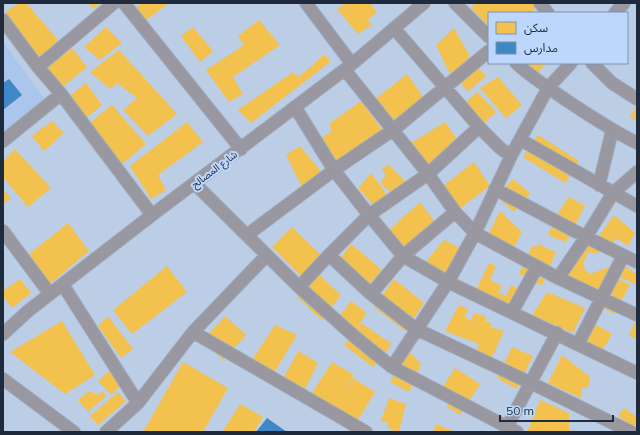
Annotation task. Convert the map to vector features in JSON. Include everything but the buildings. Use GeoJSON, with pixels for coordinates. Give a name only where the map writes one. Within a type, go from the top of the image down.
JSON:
{"type":"FeatureCollection","features":[{"type":"Feature","properties":{"kind":"street"},"geometry":{"type":"LineString","coordinates":[[38,67],[114,3]]}},
{"type":"Feature","properties":{"kind":"street"},"geometry":{"type":"LineString","coordinates":[[124,3],[241,149]]}},
{"type":"Feature","properties":{"kind":"street"},"geometry":{"type":"LineString","coordinates":[[306,3],[393,130],[428,174],[455,212],[474,233],[558,278],[637,315]]}},
{"type":"Feature","properties":{"kind":"street","name":"شارع المصالح"},"geometry":{"type":"LineString","coordinates":[[3,334],[28,311],[152,215],[349,67],[424,3]]}},
{"type":"Feature","properties":{"kind":"street"},"geometry":{"type":"LineString","coordinates":[[455,3],[488,36]]}},
{"type":"Feature","properties":{"kind":"street"},"geometry":{"type":"LineString","coordinates":[[540,3],[547,12]]}},
{"type":"Feature","properties":{"kind":"street"},"geometry":{"type":"LineString","coordinates":[[616,12],[624,3]]}},
{"type":"Feature","properties":{"kind":"street"},"geometry":{"type":"LineString","coordinates":[[3,20],[152,215]]}},
{"type":"Feature","properties":{"kind":"street"},"geometry":{"type":"LineString","coordinates":[[394,28],[479,127],[500,148],[511,156]]}},
{"type":"Feature","properties":{"kind":"street"},"geometry":{"type":"LineString","coordinates":[[247,235],[334,170],[393,130],[488,52]]}},
{"type":"Feature","properties":{"kind":"street"},"geometry":{"type":"LineString","coordinates":[[517,64],[548,88],[612,131],[637,143]]}},
{"type":"Feature","properties":{"kind":"street"},"geometry":{"type":"LineString","coordinates":[[392,367],[448,282],[474,233],[511,156],[548,88],[570,64]]}},
{"type":"Feature","properties":{"kind":"street"},"geometry":{"type":"LineString","coordinates":[[593,64],[612,83],[637,99]]}},
{"type":"Feature","properties":{"kind":"street"},"geometry":{"type":"LineString","coordinates":[[3,141],[61,94]]}},
{"type":"Feature","properties":{"kind":"street"},"geometry":{"type":"LineString","coordinates":[[295,108],[334,170],[369,216],[403,256],[448,282],[557,333],[637,373]]}},
{"type":"Feature","properties":{"kind":"street"},"geometry":{"type":"LineString","coordinates":[[299,287],[369,216],[428,174],[479,127]]}},
{"type":"Feature","properties":{"kind":"street"},"geometry":{"type":"LineString","coordinates":[[599,185],[612,131]]}},
{"type":"Feature","properties":{"kind":"street"},"geometry":{"type":"LineString","coordinates":[[521,140],[637,206]]}},
{"type":"Feature","properties":{"kind":"street"},"geometry":{"type":"LineString","coordinates":[[558,278],[586,237],[613,193],[637,172]]}},
{"type":"Feature","properties":{"kind":"street"},"geometry":{"type":"LineString","coordinates":[[195,184],[221,212],[247,235],[299,287],[355,337],[392,367],[512,430],[531,383],[557,333]]}},
{"type":"Feature","properties":{"kind":"street"},"geometry":{"type":"LineString","coordinates":[[495,189],[637,262]]}},
{"type":"Feature","properties":{"kind":"street"},"geometry":{"type":"LineString","coordinates":[[371,294],[403,256],[455,212]]}},
{"type":"Feature","properties":{"kind":"street"},"geometry":{"type":"LineString","coordinates":[[3,231],[50,294]]}},
{"type":"Feature","properties":{"kind":"street"},"geometry":{"type":"LineString","coordinates":[[106,432],[138,403],[193,332],[267,255]]}},
{"type":"Feature","properties":{"kind":"street"},"geometry":{"type":"LineString","coordinates":[[329,255],[371,294],[416,329],[631,432]]}},
{"type":"Feature","properties":{"kind":"street"},"geometry":{"type":"LineString","coordinates":[[578,344],[624,256]]}},
{"type":"Feature","properties":{"kind":"street"},"geometry":{"type":"LineString","coordinates":[[512,312],[537,267]]}},
{"type":"Feature","properties":{"kind":"street"},"geometry":{"type":"LineString","coordinates":[[63,285],[138,403]]}},
{"type":"Feature","properties":{"kind":"street"},"geometry":{"type":"LineString","coordinates":[[193,332],[366,432]]}},
{"type":"Feature","properties":{"kind":"street"},"geometry":{"type":"LineString","coordinates":[[3,379],[74,432]]}},
{"type":"Feature","properties":{"kind":"shaded area"},"geometry":{"type":"Polygon","coordinates":[[[3,42],[45,100],[3,134],[3,42]]]}}]}
